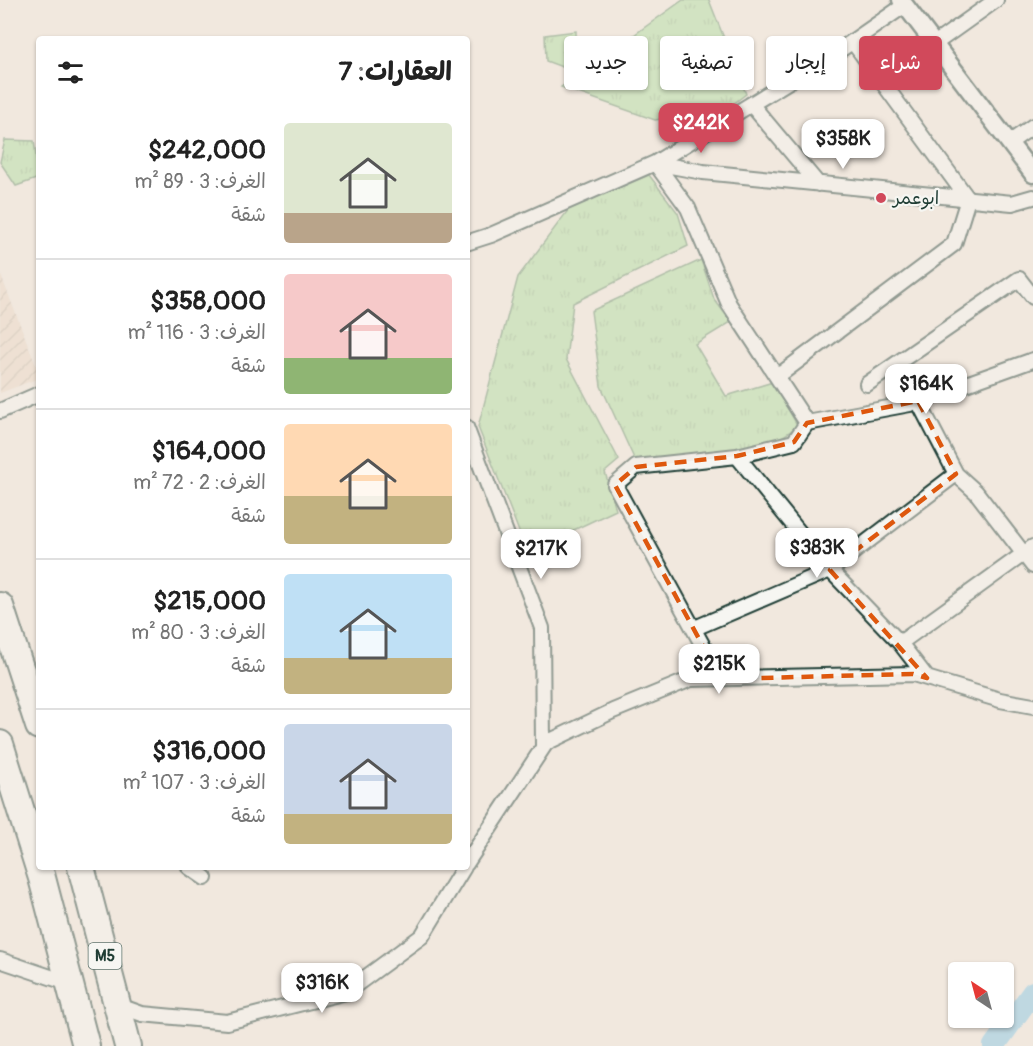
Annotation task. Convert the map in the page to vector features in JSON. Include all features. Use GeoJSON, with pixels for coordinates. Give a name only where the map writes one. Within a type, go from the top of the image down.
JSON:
{"type":"FeatureCollection","features":[{"type":"Feature","properties":{"kind":"highway"},"geometry":{"type":"LineString","coordinates":[[0,606],[36,717]]}},
{"type":"Feature","properties":{"kind":"highway","name":"M5"},"geometry":{"type":"LineString","coordinates":[[0,744],[36,859]]}},
{"type":"Feature","properties":{"kind":"highway","name":"M5"},"geometry":{"type":"LineString","coordinates":[[39,870],[86,1046]]}},
{"type":"Feature","properties":{"kind":"highway","name":"M5"},"geometry":{"type":"LineString","coordinates":[[82,870],[128,1046]]}},
{"type":"Feature","properties":{"kind":"street"},"geometry":{"type":"LineString","coordinates":[[942,38],[996,0]]}},
{"type":"Feature","properties":{"kind":"street"},"geometry":{"type":"LineString","coordinates":[[470,242],[491,235],[655,163],[853,42],[903,3],[928,36]]}},
{"type":"Feature","properties":{"kind":"street"},"geometry":{"type":"LineString","coordinates":[[853,42],[859,51]]}},
{"type":"Feature","properties":{"kind":"street"},"geometry":{"type":"LineString","coordinates":[[942,55],[1033,174]]}},
{"type":"Feature","properties":{"kind":"street"},"geometry":{"type":"LineString","coordinates":[[887,90],[968,199]]}},
{"type":"Feature","properties":{"kind":"street"},"geometry":{"type":"LineString","coordinates":[[751,104],[818,184]]}},
{"type":"Feature","properties":{"kind":"street"},"geometry":{"type":"LineString","coordinates":[[1009,143],[1033,126]]}},
{"type":"Feature","properties":{"kind":"street"},"geometry":{"type":"LineString","coordinates":[[655,163],[703,172],[1012,203],[1033,197]]}},
{"type":"Feature","properties":{"kind":"street"},"geometry":{"type":"LineString","coordinates":[[655,163],[688,208],[729,304],[807,423]]}},
{"type":"Feature","properties":{"kind":"street"},"geometry":{"type":"LineString","coordinates":[[778,376],[954,244],[968,199]]}},
{"type":"Feature","properties":{"kind":"street"},"geometry":{"type":"LineString","coordinates":[[867,384],[1019,279],[1033,297]]}},
{"type":"Feature","properties":{"kind":"street"},"geometry":{"type":"LineString","coordinates":[[721,679],[615,485],[636,467],[737,456],[794,442],[807,423],[918,401],[1033,360]]}},
{"type":"Feature","properties":{"kind":"street"},"geometry":{"type":"LineString","coordinates":[[0,411],[36,395]]}},
{"type":"Feature","properties":{"kind":"street"},"geometry":{"type":"LineString","coordinates":[[918,401],[956,474],[976,492],[1028,550],[1033,566]]}},
{"type":"Feature","properties":{"kind":"street"},"geometry":{"type":"LineString","coordinates":[[470,438],[542,628],[543,747]]}},
{"type":"Feature","properties":{"kind":"street"},"geometry":{"type":"LineString","coordinates":[[737,456],[830,570],[900,643],[927,678]]}},
{"type":"Feature","properties":{"kind":"street"},"geometry":{"type":"LineString","coordinates":[[695,628],[830,570],[956,474]]}},
{"type":"Feature","properties":{"kind":"street"},"geometry":{"type":"LineString","coordinates":[[900,643],[1028,550]]}},
{"type":"Feature","properties":{"kind":"street"},"geometry":{"type":"LineString","coordinates":[[470,857],[546,743],[613,711],[691,679],[913,674],[1000,700],[1033,706]]}},
{"type":"Feature","properties":{"kind":"street"},"geometry":{"type":"LineString","coordinates":[[193,870],[205,878]]}},
{"type":"Feature","properties":{"kind":"street"},"geometry":{"type":"LineString","coordinates":[[117,1005],[142,1014],[227,1022],[346,992],[422,936],[462,870]]}},
{"type":"Feature","properties":{"kind":"street"},"geometry":{"type":"LineString","coordinates":[[0,960],[71,984]]}},
{"type":"Feature","properties":{"kind":"highlighted area"},"geometry":{"type":"Polygon","coordinates":[[[918,401],[956,474],[830,570],[927,678],[913,674],[721,679],[615,485],[636,467],[737,456],[794,442],[807,423],[918,401]]]}},
{"type":"Feature","properties":{"kind":"shaded area"},"geometry":{"type":"Polygon","coordinates":[[[0,273],[36,365],[36,379],[0,393],[0,273]]]}},
{"type":"Feature","properties":{"kind":"green space"},"geometry":{"type":"Polygon","coordinates":[[[683,0],[709,0],[723,36],[660,36],[660,90],[744,90],[746,94],[725,110],[655,120],[570,90],[648,90],[648,36],[633,36],[683,0]]]}},
{"type":"Feature","properties":{"kind":"green space"},"geometry":{"type":"Polygon","coordinates":[[[576,31],[576,36],[564,36],[564,68],[546,61],[545,35],[576,31]]]}},
{"type":"Feature","properties":{"kind":"green space"},"geometry":{"type":"Polygon","coordinates":[[[5,140],[34,141],[36,179],[16,186],[0,162],[5,140]]]}},
{"type":"Feature","properties":{"kind":"green space"},"geometry":{"type":"Polygon","coordinates":[[[649,175],[678,213],[688,246],[573,303],[566,359],[619,460],[605,472],[616,510],[527,552],[478,427],[518,277],[569,209],[649,175]]]}},
{"type":"Feature","properties":{"kind":"green space"},"geometry":{"type":"Polygon","coordinates":[[[701,260],[714,299],[731,322],[695,344],[726,396],[773,382],[797,425],[784,435],[745,450],[637,465],[601,386],[591,311],[701,260]]]}},
{"type":"Feature","properties":{"kind":"waterway"},"geometry":{"type":"LineString","coordinates":[[994,1046],[1033,992]]}},
{"type":"Feature","properties":{"kind":"place","name":"ابوعمر"},"geometry":{"type":"Point","coordinates":[881,198]}}]}
